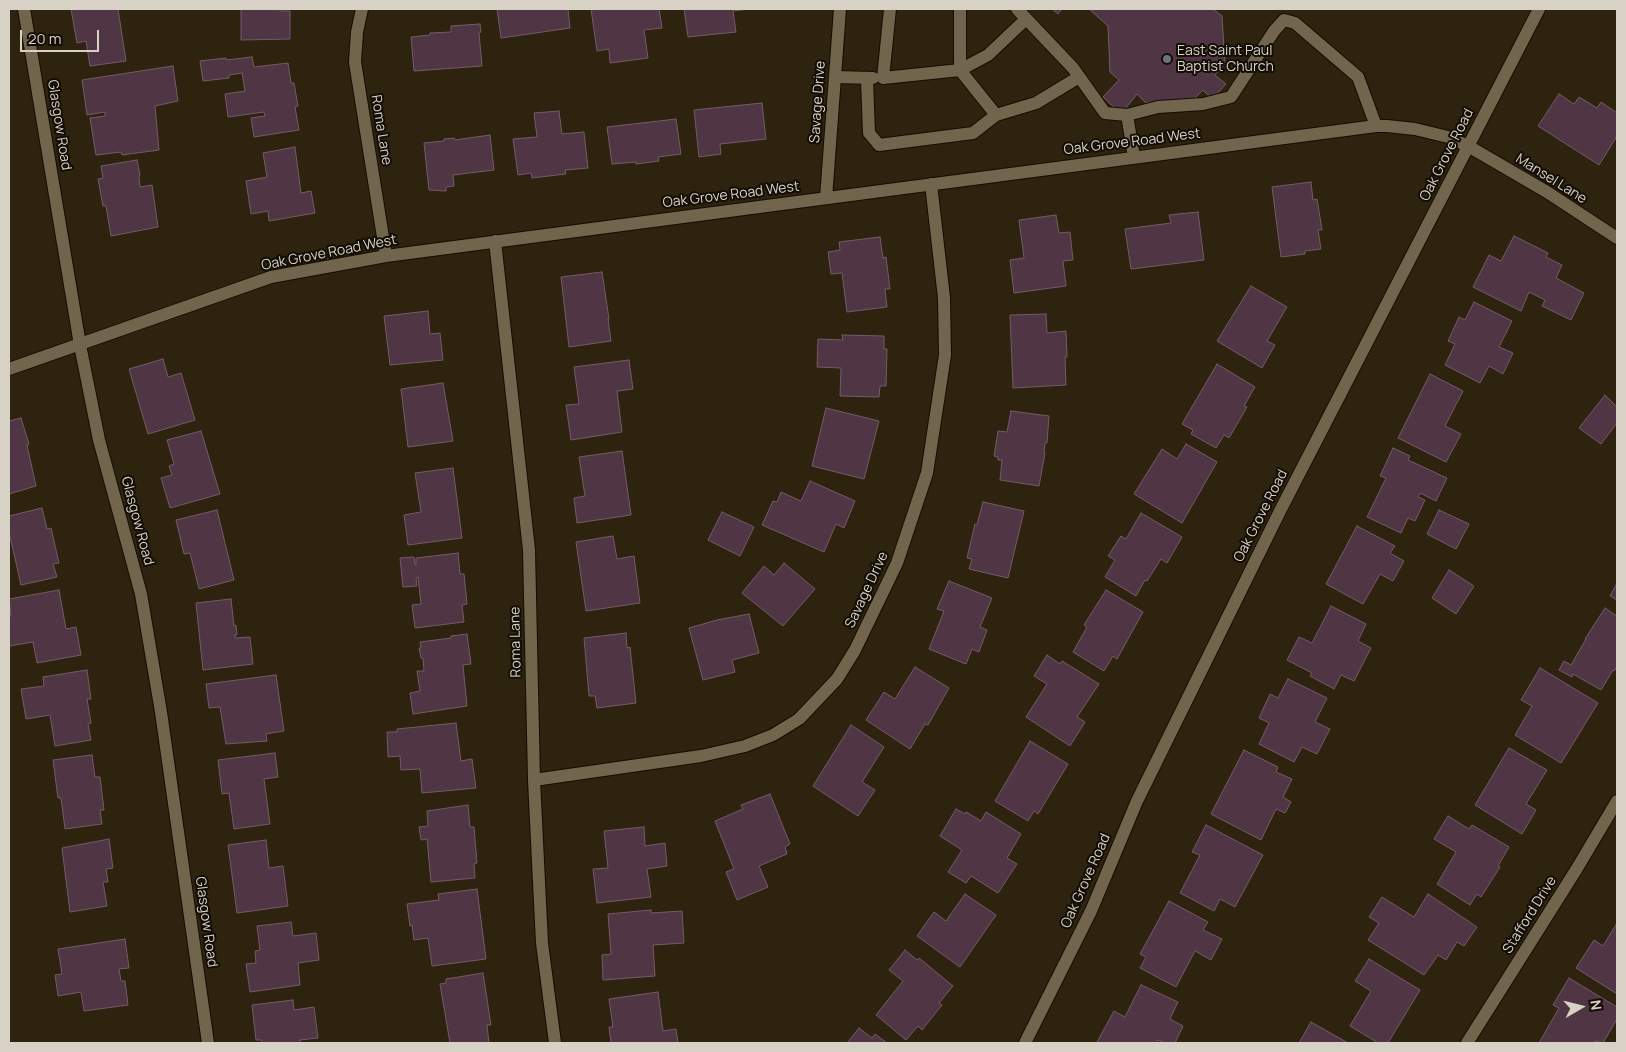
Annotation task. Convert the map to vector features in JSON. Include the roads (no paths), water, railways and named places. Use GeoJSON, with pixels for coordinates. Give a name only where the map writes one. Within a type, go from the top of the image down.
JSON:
{"type":"FeatureCollection","features":[{"type":"Feature","properties":{"kind":"street","name":"Glasgow Road"},"geometry":{"type":"LineString","coordinates":[[24,9],[80,345],[99,440],[141,594],[162,712],[208,1043]]}},
{"type":"Feature","properties":{"kind":"street","name":"Roma Lane"},"geometry":{"type":"LineString","coordinates":[[362,9],[357,32],[355,62],[386,256]]}},
{"type":"Feature","properties":{"kind":"street","name":"Savage Drive"},"geometry":{"type":"LineString","coordinates":[[826,198],[840,9]]}},
{"type":"Feature","properties":{"kind":"street"},"geometry":{"type":"LineString","coordinates":[[883,78],[890,9]]}},
{"type":"Feature","properties":{"kind":"street"},"geometry":{"type":"LineString","coordinates":[[960,9],[960,70],[996,115]]}},
{"type":"Feature","properties":{"kind":"street"},"geometry":{"type":"LineString","coordinates":[[1017,9],[1073,68],[1105,113],[1127,115],[1158,107],[1203,104],[1231,97],[1284,20],[1295,22],[1358,77],[1376,126]]}},
{"type":"Feature","properties":{"kind":"street","name":"Oak Grove Road"},"geometry":{"type":"LineString","coordinates":[[1025,1043],[1091,911],[1137,801],[1267,537],[1539,9]]}},
{"type":"Feature","properties":{"kind":"street"},"geometry":{"type":"LineString","coordinates":[[835,77],[867,79],[960,70],[988,55],[1026,19]]}},
{"type":"Feature","properties":{"kind":"street"},"geometry":{"type":"LineString","coordinates":[[867,79],[869,133],[879,145],[973,133],[996,115],[1036,104],[1079,77]]}},
{"type":"Feature","properties":{"kind":"street"},"geometry":{"type":"LineString","coordinates":[[1127,115],[1134,157]]}},
{"type":"Feature","properties":{"kind":"street","name":"Oak Grove Road West"},"geometry":{"type":"LineString","coordinates":[[9,369],[271,277],[386,256],[1376,126],[1415,129],[1448,137],[1468,146]]}},
{"type":"Feature","properties":{"kind":"street","name":"Mansel Lane"},"geometry":{"type":"LineString","coordinates":[[1468,146],[1547,192],[1617,238]]}},
{"type":"Feature","properties":{"kind":"street","name":"Savage Drive"},"geometry":{"type":"LineString","coordinates":[[534,780],[701,756],[745,746],[773,735],[799,719],[837,679],[855,650],[897,563],[927,473],[945,355],[944,298],[931,184]]}},
{"type":"Feature","properties":{"kind":"street","name":"Roma Lane"},"geometry":{"type":"LineString","coordinates":[[495,241],[529,550],[534,780],[542,943],[555,1043]]}},
{"type":"Feature","properties":{"kind":"street","name":"Stafford Drive"},"geometry":{"type":"LineString","coordinates":[[1467,1043],[1617,801]]}},
{"type":"Feature","properties":{"kind":"place","name":"East Saint Paul Baptist Church"},"geometry":{"type":"Point","coordinates":[1167,59]}}]}
